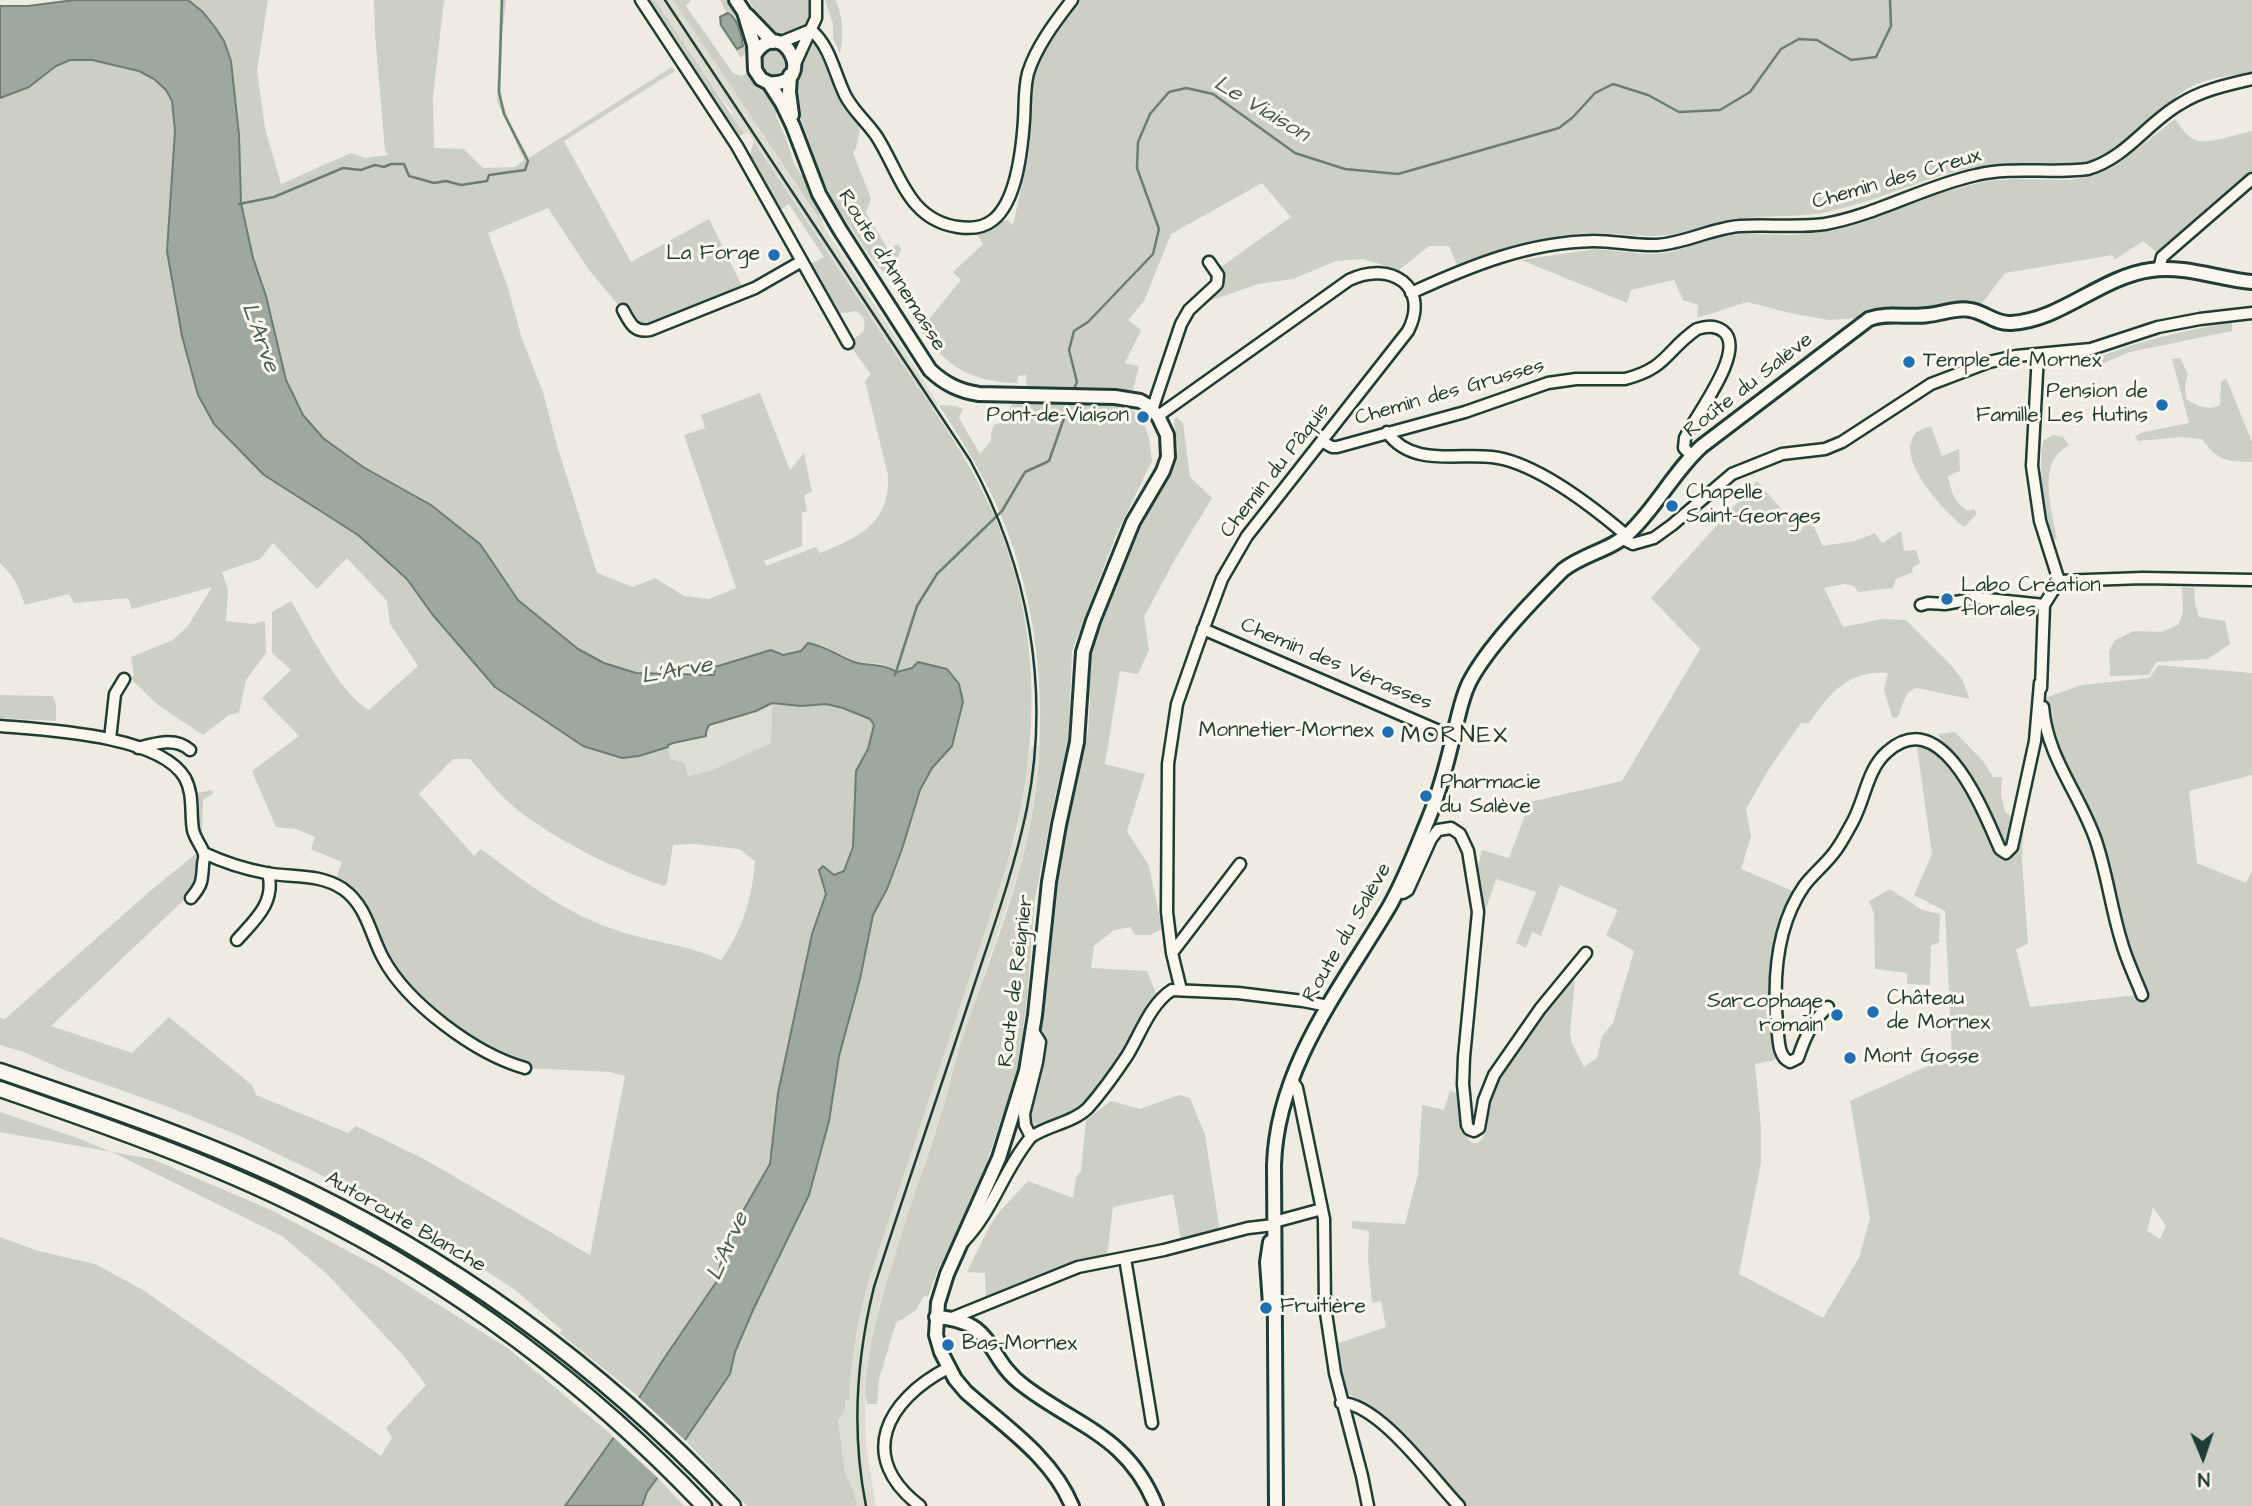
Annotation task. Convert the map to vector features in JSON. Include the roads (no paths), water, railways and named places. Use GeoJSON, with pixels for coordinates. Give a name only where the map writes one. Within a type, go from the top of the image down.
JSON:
{"type":"FeatureCollection","features":[{"type":"Feature","properties":{"kind":"highway","name":"Autoroute Blanche"},"geometry":{"type":"LineString","coordinates":[[0,1071],[187,1138],[315,1194],[432,1259],[559,1346],[652,1425],[733,1506]]}},
{"type":"Feature","properties":{"kind":"highway","name":"Autoroute Blanche"},"geometry":{"type":"LineString","coordinates":[[0,1089],[178,1153],[306,1210],[421,1275],[546,1362],[618,1422],[704,1506]]}},
{"type":"Feature","properties":{"kind":"main road","name":"Route d'Annemasse"},"geometry":{"type":"LineString","coordinates":[[736,0],[744,12],[776,43],[790,51],[792,70],[789,92],[793,126]]}},
{"type":"Feature","properties":{"kind":"main road","name":"Route d'Annemasse"},"geometry":{"type":"LineString","coordinates":[[744,12],[755,54],[753,64],[756,73],[769,83],[778,96],[793,126],[810,176],[829,212],[930,370],[958,389],[979,394],[1115,397],[1139,401],[1155,413]]}},
{"type":"Feature","properties":{"kind":"main road"},"geometry":{"type":"LineString","coordinates":[[755,54],[762,46],[776,43]]}},
{"type":"Feature","properties":{"kind":"main road"},"geometry":{"type":"LineString","coordinates":[[769,83],[781,82],[792,70]]}},
{"type":"Feature","properties":{"kind":"main road","name":"Route du Salève"},"geometry":{"type":"LineString","coordinates":[[1276,1506],[1275,1330],[1267,1272],[1274,1224],[1276,1139],[1282,1110],[1312,1034],[1397,891],[1434,805],[1468,685],[1493,648],[1563,570],[1577,560],[1624,537],[1691,455],[1869,319],[1883,316],[1920,316],[1965,309],[1976,311],[2001,323],[2020,322],[2059,310],[2119,280],[2159,269],[2252,282]]}},
{"type":"Feature","properties":{"kind":"main road","name":"Route de Reignier"},"geometry":{"type":"LineString","coordinates":[[1072,1506],[1062,1485],[1043,1461],[966,1392],[948,1368],[938,1342],[936,1317],[942,1287],[990,1180],[1026,1071],[1049,883],[1077,742],[1083,652],[1133,522],[1166,463],[1167,435],[1155,413]]}},
{"type":"Feature","properties":{"kind":"main road"},"geometry":{"type":"LineString","coordinates":[[936,1317],[964,1321],[978,1330],[1009,1374],[1024,1387],[1121,1451],[1145,1483],[1156,1506]]}},
{"type":"Feature","properties":{"kind":"street"},"geometry":{"type":"LineString","coordinates":[[641,0],[737,146],[848,343]]}},
{"type":"Feature","properties":{"kind":"street"},"geometry":{"type":"LineString","coordinates":[[792,70],[816,18],[816,0]]}},
{"type":"Feature","properties":{"kind":"street"},"geometry":{"type":"LineString","coordinates":[[811,30],[824,43],[846,97],[876,135],[913,201],[931,219],[949,226],[970,229],[989,223],[1007,203],[1015,178],[1029,72],[1036,54],[1072,0]]}},
{"type":"Feature","properties":{"kind":"street"},"geometry":{"type":"LineString","coordinates":[[776,43],[811,30]]}},
{"type":"Feature","properties":{"kind":"street","name":"Chemin des Creux"},"geometry":{"type":"LineString","coordinates":[[1411,293],[1481,263],[1522,250],[1592,241],[1658,245],[1729,227],[1825,224],[1979,174],[2009,170],[2088,169],[2099,166],[2123,152],[2178,105],[2209,90],[2252,79]]}},
{"type":"Feature","properties":{"kind":"street"},"geometry":{"type":"LineString","coordinates":[[2159,269],[2162,257],[2252,178]]}},
{"type":"Feature","properties":{"kind":"street"},"geometry":{"type":"LineString","coordinates":[[623,310],[634,328],[640,331],[649,330],[755,288],[802,261]]}},
{"type":"Feature","properties":{"kind":"street"},"geometry":{"type":"LineString","coordinates":[[1155,413],[1181,324],[1196,302],[1217,285],[1217,275],[1209,262]]}},
{"type":"Feature","properties":{"kind":"street"},"geometry":{"type":"LineString","coordinates":[[1155,413],[1349,280],[1366,272],[1385,273],[1403,281],[1411,293]]}},
{"type":"Feature","properties":{"kind":"street","name":"Chemin du Pâquis"},"geometry":{"type":"LineString","coordinates":[[1181,990],[1172,953],[1166,898],[1168,764],[1178,704],[1222,579],[1247,536],[1269,506],[1323,442],[1408,331],[1415,311],[1411,293]]}},
{"type":"Feature","properties":{"kind":"street"},"geometry":{"type":"LineString","coordinates":[[1387,432],[1394,443],[1412,451],[1441,457],[1479,455],[1532,470],[1601,513],[1633,544],[1654,538],[1732,474],[1782,454],[1825,449],[1842,442],[1931,384],[1995,360],[2091,349],[2158,327],[2252,313]]}},
{"type":"Feature","properties":{"kind":"street","name":"Chemin des Grusses"},"geometry":{"type":"LineString","coordinates":[[1323,442],[1337,447],[1465,412],[1554,382],[1639,376],[1662,363],[1697,329],[1716,327],[1727,335],[1729,356],[1685,438],[1684,448],[1691,455]]}},
{"type":"Feature","properties":{"kind":"street"},"geometry":{"type":"LineString","coordinates":[[1828,1007],[1808,1031],[1798,1058],[1786,1061],[1779,1041],[1776,991],[1777,964],[1787,919],[1807,883],[1837,850],[1854,819],[1877,764],[1887,752],[1906,742],[1926,740],[1937,746],[1946,753],[1965,778],[2000,849],[2006,853],[2012,846],[2035,741],[2044,605],[2059,581],[2040,521],[2032,467],[2038,354]]}},
{"type":"Feature","properties":{"kind":"street"},"geometry":{"type":"LineString","coordinates":[[2059,581],[2143,578],[2252,580]]}},
{"type":"Feature","properties":{"kind":"street"},"geometry":{"type":"LineString","coordinates":[[1921,605],[1978,598],[2044,605]]}},
{"type":"Feature","properties":{"kind":"street","name":"Chemin des Vérasses"},"geometry":{"type":"LineString","coordinates":[[1203,629],[1453,737]]}},
{"type":"Feature","properties":{"kind":"street"},"geometry":{"type":"LineString","coordinates":[[110,738],[115,694],[124,679]]}},
{"type":"Feature","properties":{"kind":"street"},"geometry":{"type":"LineString","coordinates":[[2040,683],[2049,740],[2060,769],[2096,840],[2121,941],[2143,995]]}},
{"type":"Feature","properties":{"kind":"street"},"geometry":{"type":"LineString","coordinates":[[0,726],[110,738],[169,761],[184,778],[191,796],[194,833],[204,853],[268,873],[321,879],[345,891],[362,909],[390,970],[417,1000],[447,1026],[482,1049],[524,1068]]}},
{"type":"Feature","properties":{"kind":"street"},"geometry":{"type":"LineString","coordinates":[[138,748],[150,744],[177,742],[190,750]]}},
{"type":"Feature","properties":{"kind":"street"},"geometry":{"type":"LineString","coordinates":[[1397,891],[1403,893],[1408,890],[1431,839],[1438,830],[1451,828],[1460,834],[1468,851],[1478,912],[1464,1058],[1465,1109],[1467,1125],[1472,1131],[1479,1128],[1488,1088],[1499,1066],[1540,1009],[1586,953]]}},
{"type":"Feature","properties":{"kind":"street"},"geometry":{"type":"LineString","coordinates":[[191,898],[201,887],[204,853]]}},
{"type":"Feature","properties":{"kind":"street"},"geometry":{"type":"LineString","coordinates":[[1172,953],[1240,864]]}},
{"type":"Feature","properties":{"kind":"street"},"geometry":{"type":"LineString","coordinates":[[237,940],[268,900],[271,885],[268,873]]}},
{"type":"Feature","properties":{"kind":"street"},"geometry":{"type":"LineString","coordinates":[[959,1246],[976,1228],[1018,1154],[1031,1137],[1041,1130],[1073,1118],[1086,1109],[1117,1070],[1158,1004],[1172,990],[1303,1001],[1328,1006]]}},
{"type":"Feature","properties":{"kind":"street"},"geometry":{"type":"LineString","coordinates":[[1031,1137],[1025,1125],[1024,1114],[1038,1062],[1040,1042],[1033,1031]]}},
{"type":"Feature","properties":{"kind":"street"},"geometry":{"type":"LineString","coordinates":[[1292,1080],[1297,1088],[1322,1209],[1326,1314],[1335,1373],[1357,1455],[1367,1506]]}},
{"type":"Feature","properties":{"kind":"street"},"geometry":{"type":"LineString","coordinates":[[952,1318],[1078,1267],[1274,1224],[1322,1209]]}},
{"type":"Feature","properties":{"kind":"street"},"geometry":{"type":"LineString","coordinates":[[1125,1258],[1153,1423]]}},
{"type":"Feature","properties":{"kind":"street"},"geometry":{"type":"LineString","coordinates":[[920,1506],[902,1490],[890,1473],[885,1461],[885,1434],[892,1418],[911,1394],[924,1382],[948,1368]]}},
{"type":"Feature","properties":{"kind":"street"},"geometry":{"type":"LineString","coordinates":[[1341,1403],[1353,1404],[1376,1416],[1459,1506]]}},
{"type":"Feature","properties":{"kind":"water","name":"L'Arve"},"geometry":{"type":"Polygon","coordinates":[[[74,0],[188,0],[203,12],[217,30],[231,61],[239,135],[241,203],[253,258],[266,296],[286,380],[303,415],[323,438],[363,467],[431,505],[480,544],[518,600],[578,649],[604,663],[636,673],[714,675],[715,667],[771,650],[783,655],[801,651],[808,643],[854,662],[885,667],[897,672],[912,668],[918,662],[947,669],[959,684],[963,702],[952,746],[932,768],[920,790],[887,889],[873,915],[860,979],[839,1056],[829,1121],[809,1195],[753,1310],[735,1352],[730,1374],[647,1492],[642,1506],[565,1506],[717,1281],[725,1242],[770,1164],[778,1093],[812,934],[826,894],[819,870],[823,866],[834,875],[844,871],[853,847],[856,771],[868,749],[874,725],[870,719],[826,704],[801,706],[772,703],[756,711],[709,725],[706,736],[673,743],[639,756],[622,758],[583,746],[495,687],[432,614],[407,579],[358,535],[264,475],[214,424],[198,395],[182,336],[167,251],[175,131],[172,101],[166,90],[139,71],[92,60],[70,60],[56,66],[29,87],[0,98],[0,6],[28,6],[74,0]]]}},
{"type":"Feature","properties":{"kind":"water"},"geometry":{"type":"Polygon","coordinates":[[[728,13],[737,23],[741,37],[743,46],[737,49],[721,25],[720,17],[728,13]]]}},
{"type":"Feature","properties":{"kind":"waterway"},"geometry":{"type":"LineString","coordinates":[[239,204],[274,197],[343,168],[361,170],[375,165],[384,167],[404,164],[409,176],[434,183],[446,181],[461,185],[487,181],[489,175],[525,170],[528,161],[504,114],[499,92],[502,0]]}},
{"type":"Feature","properties":{"kind":"waterway","name":"Le Viaison"},"geometry":{"type":"LineString","coordinates":[[1073,391],[1077,382],[1069,350],[1074,331],[1088,322],[1153,254],[1159,229],[1137,168],[1138,142],[1150,114],[1169,92],[1186,88],[1213,94],[1295,153],[1345,169],[1398,174],[1559,128],[1595,93],[1613,84],[1648,95],[1679,112],[1720,110],[1750,92],[1781,49],[1799,39],[1817,40],[1851,60],[1876,57],[1891,26],[1890,0]]}},
{"type":"Feature","properties":{"kind":"waterway","name":"Le Viaison"},"geometry":{"type":"LineString","coordinates":[[895,675],[917,606],[937,574],[1002,511],[1025,472],[1049,461],[1070,401]]}},
{"type":"Feature","properties":{"kind":"railway"},"geometry":{"type":"LineString","coordinates":[[665,0],[970,460],[1007,542],[1020,585],[1035,673],[1034,763],[1022,832],[994,926],[874,1287],[868,1314],[860,1369],[857,1423],[866,1506]]}},
{"type":"Feature","properties":{"kind":"place","name":"La Forge"},"geometry":{"type":"Point","coordinates":[774,255]}},
{"type":"Feature","properties":{"kind":"place","name":"Temple de Mornex"},"geometry":{"type":"Point","coordinates":[1909,362]}},
{"type":"Feature","properties":{"kind":"place","name":"Pension de Famille Les Hutins"},"geometry":{"type":"Point","coordinates":[2162,405]}},
{"type":"Feature","properties":{"kind":"place","name":"Pont-de-Viaison"},"geometry":{"type":"Point","coordinates":[1143,417]}},
{"type":"Feature","properties":{"kind":"place","name":"Chapelle Saint-Georges"},"geometry":{"type":"Point","coordinates":[1672,506]}},
{"type":"Feature","properties":{"kind":"place","name":"Labo Création florales"},"geometry":{"type":"Point","coordinates":[1947,599]}},
{"type":"Feature","properties":{"kind":"place","name":"Monnetier-Mornex"},"geometry":{"type":"Point","coordinates":[1388,732]}},
{"type":"Feature","properties":{"kind":"place","name":"Pharmacie du Salève"},"geometry":{"type":"Point","coordinates":[1426,796]}},
{"type":"Feature","properties":{"kind":"place","name":"Château de Mornex"},"geometry":{"type":"Point","coordinates":[1873,1012]}},
{"type":"Feature","properties":{"kind":"place","name":"Sarcophage romain"},"geometry":{"type":"Point","coordinates":[1837,1015]}},
{"type":"Feature","properties":{"kind":"place","name":"Mont Gosse"},"geometry":{"type":"Point","coordinates":[1850,1058]}},
{"type":"Feature","properties":{"kind":"place","name":"Fruitière"},"geometry":{"type":"Point","coordinates":[1266,1308]}},
{"type":"Feature","properties":{"kind":"place","name":"Bas-Mornex"},"geometry":{"type":"Point","coordinates":[948,1345]}},
{"type":"Feature","properties":{"kind":"district","name":"MORNEX"},"geometry":{"type":"Point","coordinates":[1455,737]}}]}
